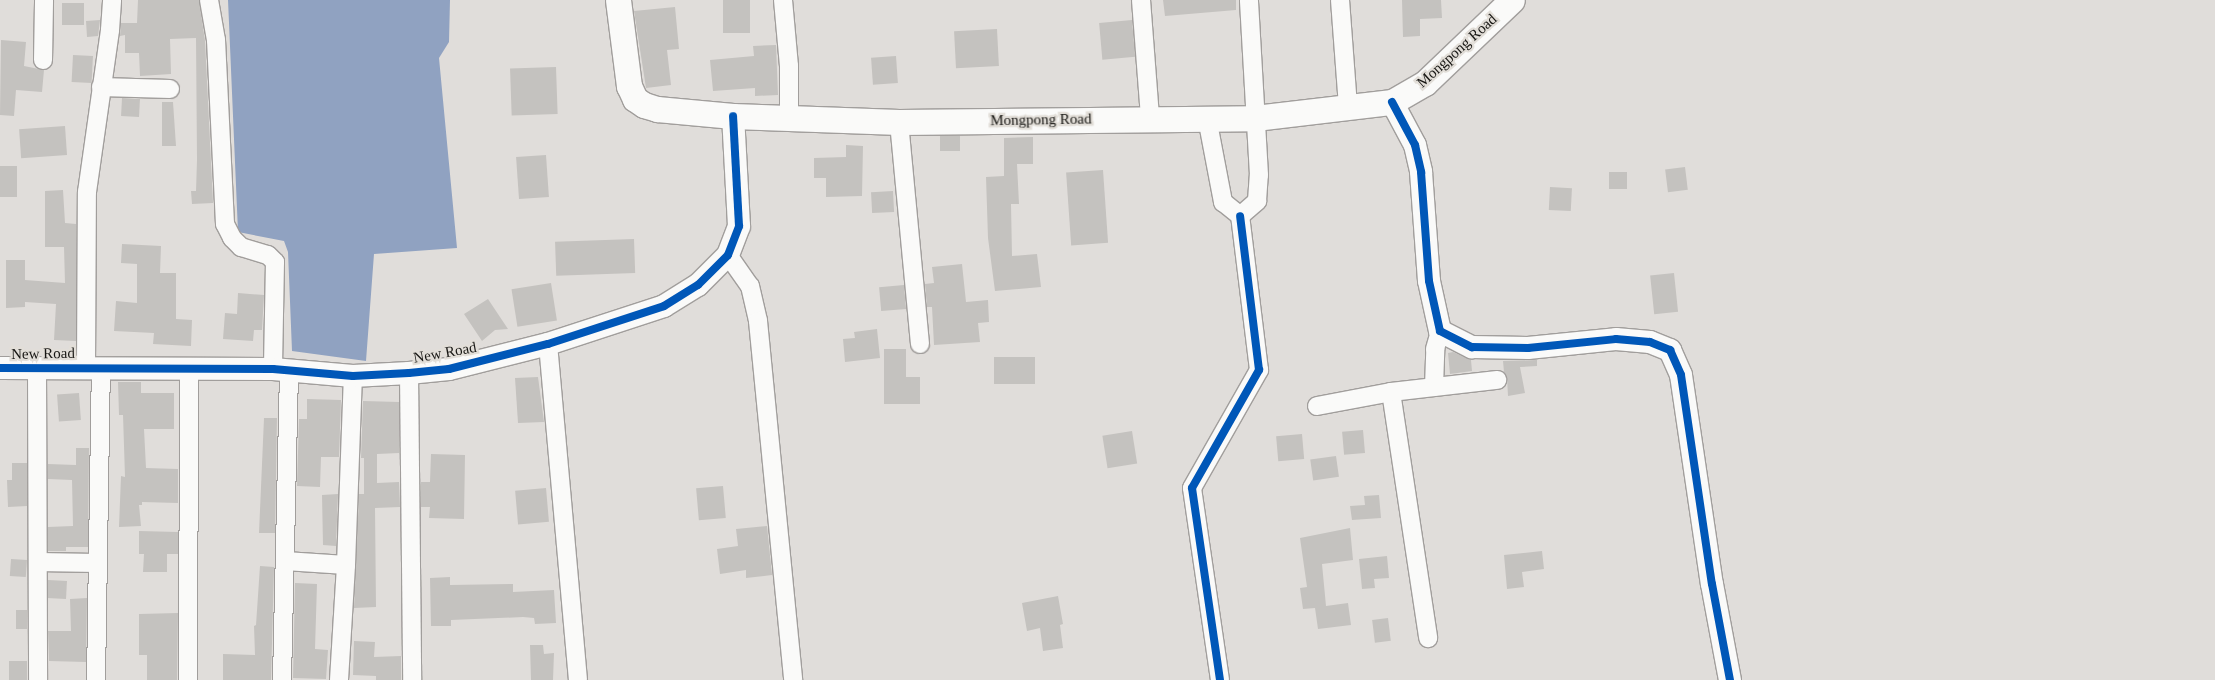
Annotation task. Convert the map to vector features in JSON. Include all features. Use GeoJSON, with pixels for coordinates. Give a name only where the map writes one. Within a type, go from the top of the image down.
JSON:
{"type":"FeatureCollection","features":[{"type":"Feature","properties":{"kind":"main road","name":"Mongpong Road"},"geometry":{"type":"LineString","coordinates":[[618,0],[629,86],[635,99],[657,109],[733,116],[899,122],[1256,118],[1392,102],[1425,83],[1512,0]]}},
{"type":"Feature","properties":{"kind":"street"},"geometry":{"type":"LineString","coordinates":[[42,60],[44,0]]}},
{"type":"Feature","properties":{"kind":"street"},"geometry":{"type":"LineString","coordinates":[[96,680],[97,563],[94,367],[87,192],[100,87],[110,30],[112,0]]}},
{"type":"Feature","properties":{"kind":"street"},"geometry":{"type":"LineString","coordinates":[[209,0],[216,40],[225,224],[232,238],[242,247],[268,255],[275,262],[281,370],[285,561],[282,680]]}},
{"type":"Feature","properties":{"kind":"street"},"geometry":{"type":"LineString","coordinates":[[783,0],[788,66],[789,117]]}},
{"type":"Feature","properties":{"kind":"street"},"geometry":{"type":"LineString","coordinates":[[1142,0],[1150,118]]}},
{"type":"Feature","properties":{"kind":"street"},"geometry":{"type":"LineString","coordinates":[[1240,216],[1257,201],[1259,175],[1249,0]]}},
{"type":"Feature","properties":{"kind":"street"},"geometry":{"type":"LineString","coordinates":[[1340,0],[1348,107]]}},
{"type":"Feature","properties":{"kind":"street"},"geometry":{"type":"LineString","coordinates":[[100,87],[170,89]]}},
{"type":"Feature","properties":{"kind":"street"},"geometry":{"type":"LineString","coordinates":[[1392,102],[1416,144],[1421,172],[1429,281],[1440,331],[1435,349],[1434,387]]}},
{"type":"Feature","properties":{"kind":"street","name":"New Road"},"geometry":{"type":"LineString","coordinates":[[0,368],[94,367],[281,370],[352,376],[409,373],[449,369],[548,344],[664,306],[698,285],[728,256],[739,226],[733,116]]}},
{"type":"Feature","properties":{"kind":"street"},"geometry":{"type":"LineString","coordinates":[[1208,118],[1223,202],[1240,216],[1259,370],[1192,488],[1220,680]]}},
{"type":"Feature","properties":{"kind":"street"},"geometry":{"type":"LineString","coordinates":[[899,122],[920,344]]}},
{"type":"Feature","properties":{"kind":"street"},"geometry":{"type":"LineString","coordinates":[[728,256],[750,286],[758,321],[793,680]]}},
{"type":"Feature","properties":{"kind":"street"},"geometry":{"type":"LineString","coordinates":[[1440,331],[1472,347],[1528,348],[1616,339],[1650,342],[1670,350],[1681,375],[1712,584],[1730,680]]}},
{"type":"Feature","properties":{"kind":"street"},"geometry":{"type":"LineString","coordinates":[[548,344],[578,680]]}},
{"type":"Feature","properties":{"kind":"street"},"geometry":{"type":"LineString","coordinates":[[36,368],[38,680]]}},
{"type":"Feature","properties":{"kind":"street"},"geometry":{"type":"LineString","coordinates":[[188,680],[189,370]]}},
{"type":"Feature","properties":{"kind":"street"},"geometry":{"type":"LineString","coordinates":[[409,373],[412,680]]}},
{"type":"Feature","properties":{"kind":"street"},"geometry":{"type":"LineString","coordinates":[[339,680],[346,565],[352,376]]}},
{"type":"Feature","properties":{"kind":"street"},"geometry":{"type":"LineString","coordinates":[[1317,406],[1391,392],[1497,380]]}},
{"type":"Feature","properties":{"kind":"street"},"geometry":{"type":"LineString","coordinates":[[1391,392],[1428,638]]}},
{"type":"Feature","properties":{"kind":"street"},"geometry":{"type":"LineString","coordinates":[[285,561],[346,565]]}},
{"type":"Feature","properties":{"kind":"street"},"geometry":{"type":"LineString","coordinates":[[38,562],[97,563]]}},
{"type":"Feature","properties":{"kind":"water"},"geometry":{"type":"Polygon","coordinates":[[[228,0],[450,0],[449,42],[439,58],[457,248],[374,254],[366,361],[292,351],[288,252],[284,241],[238,232],[228,0]]]}},
{"type":"Feature","properties":{"kind":"building"},"geometry":{"type":"Polygon","coordinates":[[[138,0],[199,0],[205,41],[213,203],[192,204],[191,191],[196,191],[197,160],[196,38],[170,39],[171,74],[140,76],[139,53],[125,53],[125,35],[120,36],[121,23],[137,23],[138,0]]]}},
{"type":"Feature","properties":{"kind":"building"},"geometry":{"type":"Polygon","coordinates":[[[723,0],[750,0],[750,33],[723,33],[723,0]]]}},
{"type":"Feature","properties":{"kind":"building"},"geometry":{"type":"Polygon","coordinates":[[[1163,0],[1236,0],[1236,10],[1165,16],[1163,0]]]}},
{"type":"Feature","properties":{"kind":"building"},"geometry":{"type":"Polygon","coordinates":[[[1402,0],[1441,0],[1442,18],[1420,19],[1420,36],[1403,37],[1402,0]]]}},
{"type":"Feature","properties":{"kind":"building"},"geometry":{"type":"Polygon","coordinates":[[[62,3],[84,3],[84,25],[62,25],[62,3]]]}},
{"type":"Feature","properties":{"kind":"building"},"geometry":{"type":"Polygon","coordinates":[[[675,7],[679,49],[667,50],[671,85],[646,88],[634,11],[675,7]]]}},
{"type":"Feature","properties":{"kind":"building"},"geometry":{"type":"Polygon","coordinates":[[[100,20],[98,36],[87,37],[86,21],[100,20]]]}},
{"type":"Feature","properties":{"kind":"building"},"geometry":{"type":"Polygon","coordinates":[[[1132,20],[1135,57],[1102,60],[1099,23],[1132,20]]]}},
{"type":"Feature","properties":{"kind":"building"},"geometry":{"type":"Polygon","coordinates":[[[997,29],[999,66],[956,68],[954,31],[997,29]]]}},
{"type":"Feature","properties":{"kind":"building"},"geometry":{"type":"Polygon","coordinates":[[[1,40],[26,42],[24,66],[44,70],[42,92],[16,90],[14,116],[0,115],[1,40]]]}},
{"type":"Feature","properties":{"kind":"building"},"geometry":{"type":"Polygon","coordinates":[[[776,45],[778,95],[755,96],[755,88],[713,91],[710,60],[754,56],[753,46],[776,45]]]}},
{"type":"Feature","properties":{"kind":"building"},"geometry":{"type":"Polygon","coordinates":[[[73,55],[93,56],[92,83],[72,82],[73,55]]]}},
{"type":"Feature","properties":{"kind":"building"},"geometry":{"type":"Polygon","coordinates":[[[896,56],[898,83],[873,85],[871,58],[896,56]]]}},
{"type":"Feature","properties":{"kind":"building"},"geometry":{"type":"Polygon","coordinates":[[[556,67],[558,114],[512,116],[510,69],[556,67]]]}},
{"type":"Feature","properties":{"kind":"building"},"geometry":{"type":"Polygon","coordinates":[[[122,98],[140,99],[139,117],[121,116],[122,98]]]}},
{"type":"Feature","properties":{"kind":"building"},"geometry":{"type":"Polygon","coordinates":[[[162,102],[173,102],[176,146],[162,146],[162,102]]]}},
{"type":"Feature","properties":{"kind":"building"},"geometry":{"type":"Polygon","coordinates":[[[65,126],[67,155],[21,158],[19,129],[65,126]]]}},
{"type":"Feature","properties":{"kind":"building"},"geometry":{"type":"Polygon","coordinates":[[[940,136],[960,136],[960,151],[940,151],[940,136]]]}},
{"type":"Feature","properties":{"kind":"building"},"geometry":{"type":"Polygon","coordinates":[[[1033,137],[1033,164],[1017,164],[1019,204],[1011,204],[1012,256],[1037,254],[1041,287],[995,291],[988,238],[986,177],[1004,176],[1004,138],[1033,137]]]}},
{"type":"Feature","properties":{"kind":"building"},"geometry":{"type":"Polygon","coordinates":[[[846,145],[863,146],[862,196],[826,197],[826,178],[814,178],[814,158],[846,157],[846,145]]]}},
{"type":"Feature","properties":{"kind":"building"},"geometry":{"type":"Polygon","coordinates":[[[546,155],[549,197],[519,199],[516,157],[546,155]]]}},
{"type":"Feature","properties":{"kind":"building"},"geometry":{"type":"Polygon","coordinates":[[[0,166],[17,166],[17,197],[0,197],[0,166]]]}},
{"type":"Feature","properties":{"kind":"building"},"geometry":{"type":"Polygon","coordinates":[[[1685,167],[1688,190],[1668,192],[1665,169],[1685,167]]]}},
{"type":"Feature","properties":{"kind":"building"},"geometry":{"type":"Polygon","coordinates":[[[1103,170],[1108,243],[1071,245],[1066,173],[1103,170]]]}},
{"type":"Feature","properties":{"kind":"building"},"geometry":{"type":"Polygon","coordinates":[[[1609,172],[1627,172],[1627,189],[1609,189],[1609,172]]]}},
{"type":"Feature","properties":{"kind":"building"},"geometry":{"type":"Polygon","coordinates":[[[1550,187],[1572,188],[1571,211],[1549,210],[1550,187]]]}},
{"type":"Feature","properties":{"kind":"building"},"geometry":{"type":"Polygon","coordinates":[[[63,190],[65,223],[76,224],[76,341],[54,340],[56,304],[25,302],[25,307],[6,308],[6,260],[25,260],[25,280],[65,283],[64,247],[45,247],[45,191],[63,190]]]}},
{"type":"Feature","properties":{"kind":"building"},"geometry":{"type":"Polygon","coordinates":[[[893,191],[894,212],[872,213],[871,192],[893,191]]]}},
{"type":"Feature","properties":{"kind":"building"},"geometry":{"type":"Polygon","coordinates":[[[634,239],[635,273],[556,276],[555,242],[634,239]]]}},
{"type":"Feature","properties":{"kind":"building"},"geometry":{"type":"Polygon","coordinates":[[[122,244],[161,246],[160,273],[176,273],[176,319],[192,320],[191,346],[153,344],[154,333],[114,331],[116,301],[137,303],[137,264],[121,263],[122,244]]]}},
{"type":"Feature","properties":{"kind":"building"},"geometry":{"type":"Polygon","coordinates":[[[962,264],[966,302],[988,300],[989,322],[978,323],[980,342],[934,345],[932,307],[927,307],[925,284],[934,283],[932,267],[962,264]]]}},
{"type":"Feature","properties":{"kind":"building"},"geometry":{"type":"Polygon","coordinates":[[[1674,273],[1678,312],[1654,314],[1650,276],[1674,273]]]}},
{"type":"Feature","properties":{"kind":"building"},"geometry":{"type":"Polygon","coordinates":[[[551,283],[557,321],[517,327],[511,289],[551,283]]]}},
{"type":"Feature","properties":{"kind":"building"},"geometry":{"type":"Polygon","coordinates":[[[904,285],[906,309],[881,311],[879,287],[904,285]]]}},
{"type":"Feature","properties":{"kind":"building"},"geometry":{"type":"Polygon","coordinates":[[[238,293],[264,295],[262,330],[254,330],[253,341],[223,339],[225,313],[237,314],[238,293]]]}},
{"type":"Feature","properties":{"kind":"building"},"geometry":{"type":"Polygon","coordinates":[[[488,299],[508,329],[495,330],[482,341],[464,314],[488,299]]]}},
{"type":"Feature","properties":{"kind":"building"},"geometry":{"type":"Polygon","coordinates":[[[877,329],[880,358],[845,362],[843,339],[855,338],[854,332],[877,329]]]}},
{"type":"Feature","properties":{"kind":"building"},"geometry":{"type":"Polygon","coordinates":[[[884,349],[906,349],[906,377],[920,377],[920,404],[884,404],[884,349]]]}},
{"type":"Feature","properties":{"kind":"building"},"geometry":{"type":"Polygon","coordinates":[[[1453,352],[1471,360],[1472,371],[1450,374],[1448,353],[1453,352]]]}},
{"type":"Feature","properties":{"kind":"building"},"geometry":{"type":"Polygon","coordinates":[[[994,357],[1035,357],[1035,384],[994,384],[994,357]]]}},
{"type":"Feature","properties":{"kind":"building"},"geometry":{"type":"Polygon","coordinates":[[[1537,360],[1537,366],[1520,367],[1525,393],[1508,396],[1507,378],[1504,372],[1503,361],[1537,360]]]}},
{"type":"Feature","properties":{"kind":"building"},"geometry":{"type":"Polygon","coordinates":[[[538,377],[544,422],[518,423],[515,378],[538,377]]]}},
{"type":"Feature","properties":{"kind":"building"},"geometry":{"type":"Polygon","coordinates":[[[118,382],[141,382],[141,393],[174,393],[174,429],[144,429],[146,468],[178,469],[178,503],[142,502],[142,505],[139,505],[141,526],[119,527],[121,476],[125,477],[123,415],[119,415],[118,382]]]}},
{"type":"Feature","properties":{"kind":"building"},"geometry":{"type":"Polygon","coordinates":[[[79,393],[81,420],[59,421],[57,395],[79,393]]]}},
{"type":"Feature","properties":{"kind":"building"},"geometry":{"type":"Polygon","coordinates":[[[307,399],[341,400],[339,457],[321,457],[320,487],[297,486],[299,419],[307,419],[307,399]]]}},
{"type":"Feature","properties":{"kind":"building"},"geometry":{"type":"Polygon","coordinates":[[[363,401],[399,402],[399,453],[377,454],[377,483],[399,482],[400,507],[375,508],[376,607],[354,608],[359,494],[364,494],[364,458],[361,458],[363,401]]]}},
{"type":"Feature","properties":{"kind":"building"},"geometry":{"type":"Polygon","coordinates":[[[264,418],[277,418],[275,533],[259,533],[264,418]]]}},
{"type":"Feature","properties":{"kind":"building"},"geometry":{"type":"Polygon","coordinates":[[[1363,430],[1365,453],[1344,455],[1342,432],[1363,430]]]}},
{"type":"Feature","properties":{"kind":"building"},"geometry":{"type":"Polygon","coordinates":[[[1132,431],[1137,464],[1108,468],[1102,436],[1132,431]]]}},
{"type":"Feature","properties":{"kind":"building"},"geometry":{"type":"Polygon","coordinates":[[[1302,434],[1304,459],[1278,461],[1276,436],[1302,434]]]}},
{"type":"Feature","properties":{"kind":"building"},"geometry":{"type":"Polygon","coordinates":[[[76,448],[89,448],[88,547],[66,547],[66,551],[48,551],[48,527],[73,526],[72,480],[48,479],[48,464],[76,465],[76,448]]]}},
{"type":"Feature","properties":{"kind":"building"},"geometry":{"type":"Polygon","coordinates":[[[431,454],[465,455],[464,519],[429,518],[430,507],[421,507],[421,482],[430,482],[431,454]]]}},
{"type":"Feature","properties":{"kind":"building"},"geometry":{"type":"Polygon","coordinates":[[[1336,456],[1339,477],[1313,480],[1310,460],[1336,456]]]}},
{"type":"Feature","properties":{"kind":"building"},"geometry":{"type":"Polygon","coordinates":[[[12,463],[27,463],[27,506],[8,507],[7,480],[12,480],[12,463]]]}},
{"type":"Feature","properties":{"kind":"building"},"geometry":{"type":"Polygon","coordinates":[[[723,486],[726,518],[699,520],[696,488],[723,486]]]}},
{"type":"Feature","properties":{"kind":"building"},"geometry":{"type":"Polygon","coordinates":[[[546,488],[549,522],[518,525],[515,491],[546,488]]]}},
{"type":"Feature","properties":{"kind":"building"},"geometry":{"type":"Polygon","coordinates":[[[338,494],[336,546],[323,545],[322,495],[338,494]]]}},
{"type":"Feature","properties":{"kind":"building"},"geometry":{"type":"Polygon","coordinates":[[[1379,495],[1381,518],[1352,520],[1350,506],[1365,505],[1364,496],[1379,495]]]}},
{"type":"Feature","properties":{"kind":"building"},"geometry":{"type":"Polygon","coordinates":[[[767,526],[772,575],[746,578],[746,570],[720,574],[717,549],[738,546],[736,529],[767,526]]]}},
{"type":"Feature","properties":{"kind":"building"},"geometry":{"type":"Polygon","coordinates":[[[1350,528],[1353,560],[1322,564],[1326,606],[1348,603],[1351,625],[1318,629],[1315,608],[1303,609],[1300,588],[1307,587],[1300,538],[1350,528]]]}},
{"type":"Feature","properties":{"kind":"building"},"geometry":{"type":"Polygon","coordinates":[[[139,531],[178,532],[178,554],[167,554],[167,572],[143,572],[144,554],[139,554],[139,531]]]}},
{"type":"Feature","properties":{"kind":"building"},"geometry":{"type":"Polygon","coordinates":[[[1542,551],[1544,569],[1522,572],[1524,587],[1507,589],[1504,555],[1542,551]]]}},
{"type":"Feature","properties":{"kind":"building"},"geometry":{"type":"Polygon","coordinates":[[[1387,556],[1389,578],[1374,579],[1375,588],[1362,589],[1359,559],[1387,556]]]}},
{"type":"Feature","properties":{"kind":"building"},"geometry":{"type":"Polygon","coordinates":[[[11,559],[27,560],[26,577],[10,576],[11,559]]]}},
{"type":"Feature","properties":{"kind":"building"},"geometry":{"type":"Polygon","coordinates":[[[260,566],[274,567],[271,680],[223,680],[223,654],[255,655],[254,626],[256,625],[260,566]]]}},
{"type":"Feature","properties":{"kind":"building"},"geometry":{"type":"Polygon","coordinates":[[[450,577],[450,585],[513,584],[513,592],[554,590],[556,623],[535,624],[534,618],[523,617],[451,620],[451,626],[431,626],[430,578],[450,577]]]}},
{"type":"Feature","properties":{"kind":"building"},"geometry":{"type":"Polygon","coordinates":[[[48,580],[67,581],[66,599],[47,598],[48,580]]]}},
{"type":"Feature","properties":{"kind":"building"},"geometry":{"type":"Polygon","coordinates":[[[295,583],[317,584],[315,649],[328,650],[326,679],[293,678],[295,583]]]}},
{"type":"Feature","properties":{"kind":"building"},"geometry":{"type":"Polygon","coordinates":[[[1058,596],[1063,624],[1060,625],[1063,648],[1043,651],[1040,628],[1027,631],[1022,603],[1058,596]]]}},
{"type":"Feature","properties":{"kind":"building"},"geometry":{"type":"Polygon","coordinates":[[[87,598],[86,662],[49,661],[48,631],[71,631],[70,599],[87,598]]]}},
{"type":"Feature","properties":{"kind":"building"},"geometry":{"type":"Polygon","coordinates":[[[16,610],[27,610],[27,629],[16,629],[16,610]]]}},
{"type":"Feature","properties":{"kind":"building"},"geometry":{"type":"Polygon","coordinates":[[[178,613],[177,680],[147,680],[147,655],[139,655],[139,614],[178,613]]]}},
{"type":"Feature","properties":{"kind":"building"},"geometry":{"type":"Polygon","coordinates":[[[1388,618],[1391,641],[1375,643],[1372,620],[1388,618]]]}},
{"type":"Feature","properties":{"kind":"building"},"geometry":{"type":"Polygon","coordinates":[[[354,641],[375,642],[374,657],[401,656],[401,680],[376,680],[376,676],[353,675],[354,641]]]}},
{"type":"Feature","properties":{"kind":"building"},"geometry":{"type":"Polygon","coordinates":[[[530,645],[543,645],[544,654],[554,653],[553,680],[531,680],[530,645]]]}},
{"type":"Feature","properties":{"kind":"building"},"geometry":{"type":"Polygon","coordinates":[[[9,661],[27,661],[27,680],[9,680],[9,661]]]}},
{"type":"Feature","properties":{"kind":"cycle path"},"geometry":{"type":"LineString","coordinates":[[1392,102],[1415,145],[1421,172],[1429,281],[1440,331],[1472,347],[1528,348],[1616,339],[1650,342],[1670,350],[1681,375],[1712,584],[1730,680]]}},
{"type":"Feature","properties":{"kind":"cycle path"},"geometry":{"type":"LineString","coordinates":[[0,368],[273,369],[353,376],[409,373],[449,369],[548,344],[664,306],[698,285],[728,255],[739,226],[733,116]]}},
{"type":"Feature","properties":{"kind":"cycle path"},"geometry":{"type":"LineString","coordinates":[[1220,680],[1192,488],[1259,370],[1240,216]]}}]}
